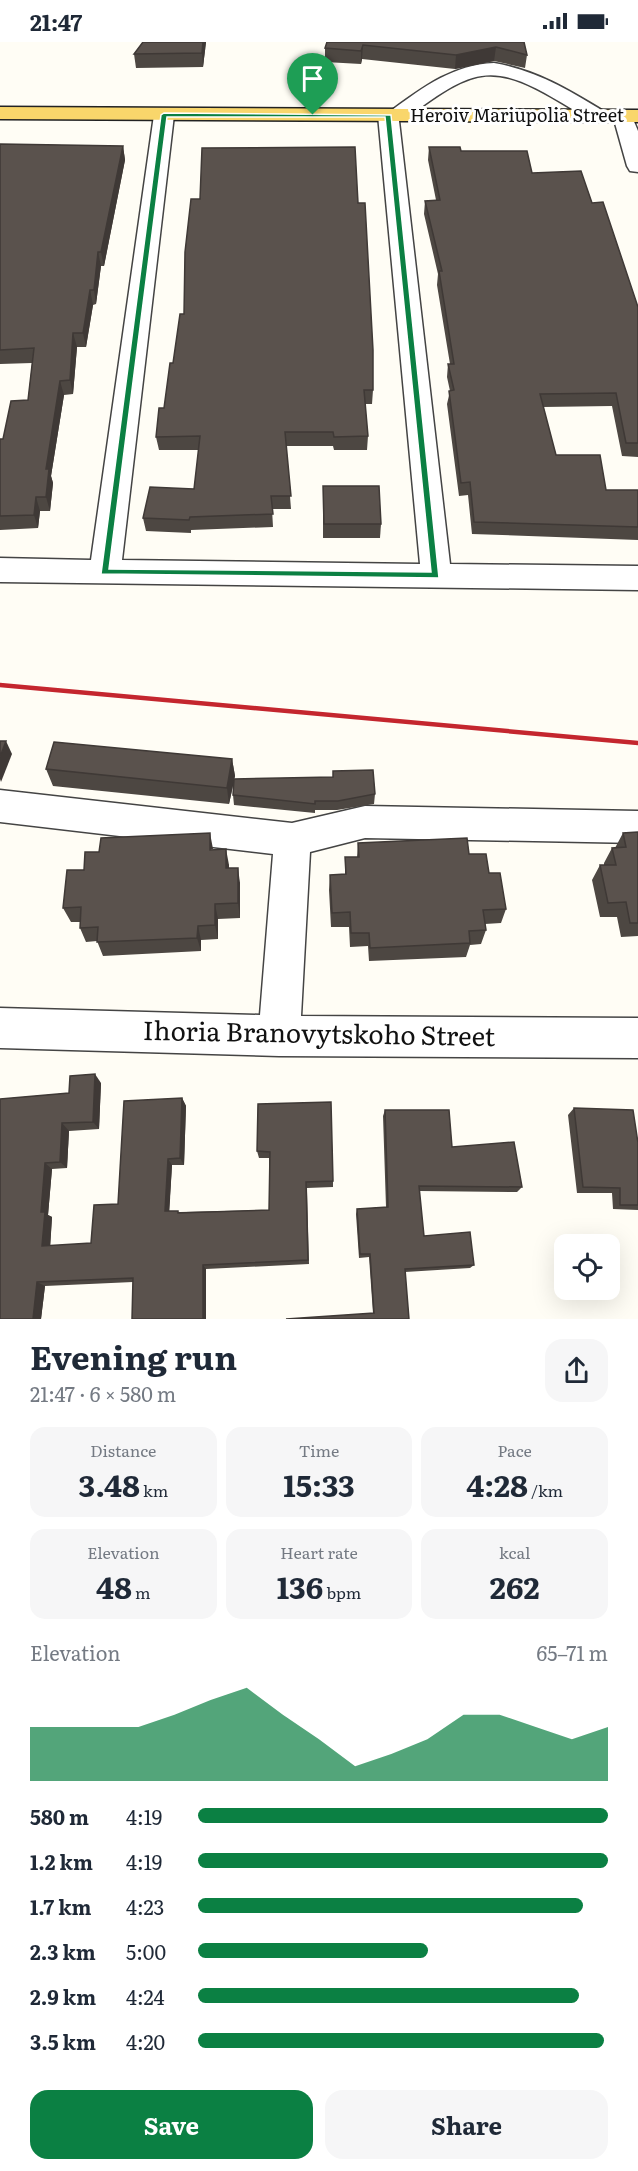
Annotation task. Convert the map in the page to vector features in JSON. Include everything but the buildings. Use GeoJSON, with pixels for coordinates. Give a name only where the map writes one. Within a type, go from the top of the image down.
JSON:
{"type":"FeatureCollection","features":[{"type":"Feature","properties":{"kind":"main road","name":"Heroiv Mariupolia Street"},"geometry":{"type":"LineString","coordinates":[[0,113],[630,116]]}},
{"type":"Feature","properties":{"kind":"street"},"geometry":{"type":"LineString","coordinates":[[436,575],[393,115],[458,75],[487,69],[513,72],[533,78],[598,116]]}},
{"type":"Feature","properties":{"kind":"street"},"geometry":{"type":"LineString","coordinates":[[105,572],[164,115]]}},
{"type":"Feature","properties":{"kind":"street"},"geometry":{"type":"LineString","coordinates":[[630,116],[638,166]]}},
{"type":"Feature","properties":{"kind":"street"},"geometry":{"type":"LineString","coordinates":[[0,570],[638,578]]}},
{"type":"Feature","properties":{"kind":"street"},"geometry":{"type":"LineString","coordinates":[[0,806],[292,840],[365,822],[638,827]]}},
{"type":"Feature","properties":{"kind":"street"},"geometry":{"type":"LineString","coordinates":[[279,1036],[292,840]]}},
{"type":"Feature","properties":{"kind":"street","name":"Ihoria Branovytskoho Street"},"geometry":{"type":"LineString","coordinates":[[0,1028],[279,1036],[638,1038]]}},
{"type":"Feature","properties":{"kind":"railway"},"geometry":{"type":"LineString","coordinates":[[0,685],[638,743]]}},
{"type":"Feature","properties":{"kind":"route"},"geometry":{"type":"LineString","coordinates":[[164,115],[313,115],[388,115],[436,575],[105,572],[164,115]]}}]}
